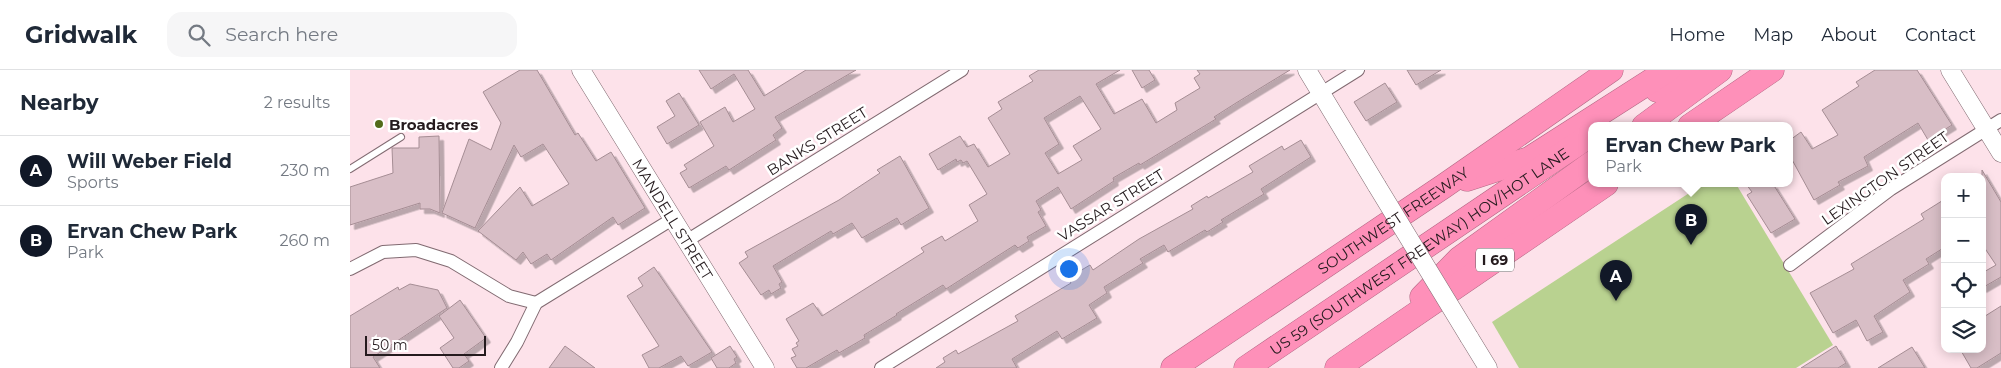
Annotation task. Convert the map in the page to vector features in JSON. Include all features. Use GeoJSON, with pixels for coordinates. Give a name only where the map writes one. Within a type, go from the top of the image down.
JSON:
{"type":"FeatureCollection","features":[{"type":"Feature","properties":{"kind":"highway","name":"SOUTHWEST FREEWAY"},"geometry":{"type":"LineString","coordinates":[[1173,368],[1444,186],[1611,70]]}},
{"type":"Feature","properties":{"kind":"highway"},"geometry":{"type":"LineString","coordinates":[[1444,186],[1529,159],[1668,70]]}},
{"type":"Feature","properties":{"kind":"highway"},"geometry":{"type":"LineString","coordinates":[[1610,122],[1688,70]]}},
{"type":"Feature","properties":{"kind":"highway"},"geometry":{"type":"LineString","coordinates":[[1649,122],[1720,70]]}},
{"type":"Feature","properties":{"kind":"highway"},"geometry":{"type":"LineString","coordinates":[[1696,122],[1772,70]]}},
{"type":"Feature","properties":{"kind":"highway","name":"US 59 (SOUTHWEST FREEWAY) HOV/HOT LANE"},"geometry":{"type":"LineString","coordinates":[[1246,368],[1588,137]]}},
{"type":"Feature","properties":{"kind":"highway"},"geometry":{"type":"LineString","coordinates":[[1384,336],[1459,259],[1588,166]]}},
{"type":"Feature","properties":{"kind":"highway","name":"I 69"},"geometry":{"type":"LineString","coordinates":[[1337,368],[1602,187]]}},
{"type":"Feature","properties":{"kind":"street","name":"MANDELL STREET"},"geometry":{"type":"LineString","coordinates":[[581,70],[766,368]]}},
{"type":"Feature","properties":{"kind":"street","name":"BANKS STREET"},"geometry":{"type":"LineString","coordinates":[[688,240],[962,70]]}},
{"type":"Feature","properties":{"kind":"street"},"geometry":{"type":"LineString","coordinates":[[1307,70],[1488,368]]}},
{"type":"Feature","properties":{"kind":"street","name":"VASSAR STREET"},"geometry":{"type":"LineString","coordinates":[[881,368],[1358,70]]}},
{"type":"Feature","properties":{"kind":"street"},"geometry":{"type":"LineString","coordinates":[[1950,70],[2001,153]]}},
{"type":"Feature","properties":{"kind":"street","name":"LEXINGTON STREET"},"geometry":{"type":"LineString","coordinates":[[1790,265],[1892,189],[2001,120]]}},
{"type":"Feature","properties":{"kind":"street"},"geometry":{"type":"LineString","coordinates":[[501,368],[517,342],[536,303],[674,218]]}},
{"type":"Feature","properties":{"kind":"street"},"geometry":{"type":"LineString","coordinates":[[350,270],[383,252],[416,250],[451,261],[485,284],[509,296],[536,303]]}},
{"type":"Feature","properties":{"kind":"lane"},"geometry":{"type":"LineString","coordinates":[[350,169],[401,137]]}},
{"type":"Feature","properties":{"kind":"green space"},"geometry":{"type":"Polygon","coordinates":[[[1698,187],[1738,187],[1833,345],[1796,368],[1519,368],[1492,322],[1698,187]]]}},
{"type":"Feature","properties":{"kind":"building"},"geometry":{"type":"Polygon","coordinates":[[[520,70],[537,70],[575,135],[578,133],[596,161],[611,152],[645,208],[618,225],[613,217],[551,260],[547,254],[531,264],[523,252],[516,260],[478,231],[520,187],[532,206],[569,184],[543,144],[521,157],[514,145],[475,228],[442,213],[469,139],[491,150],[501,123],[483,92],[520,70]]]}},
{"type":"Feature","properties":{"kind":"building"},"geometry":{"type":"Polygon","coordinates":[[[699,70],[748,70],[764,96],[806,70],[856,70],[775,117],[782,128],[773,135],[776,140],[729,170],[726,166],[689,188],[680,173],[687,169],[684,165],[714,146],[700,122],[725,107],[733,122],[755,109],[734,74],[711,89],[699,70]]]}},
{"type":"Feature","properties":{"kind":"building"},"geometry":{"type":"Polygon","coordinates":[[[1039,70],[1120,70],[1096,84],[1114,114],[1142,99],[1156,123],[1177,110],[1175,103],[1200,88],[1194,78],[1200,74],[1197,70],[1290,70],[1214,117],[1216,119],[1140,165],[1139,163],[1113,178],[1114,181],[1071,209],[1058,187],[1036,201],[1041,210],[1038,212],[1046,226],[1027,237],[1029,241],[1018,248],[1015,245],[946,289],[943,285],[864,335],[865,338],[839,353],[837,350],[806,368],[797,368],[791,358],[796,356],[792,349],[798,346],[796,343],[799,341],[786,319],[813,303],[822,316],[924,252],[921,248],[942,236],[945,241],[978,221],[969,205],[987,194],[967,161],[963,163],[961,160],[957,162],[956,159],[938,170],[929,154],[960,136],[967,147],[974,144],[988,167],[1010,154],[988,118],[1002,109],[998,102],[1033,81],[1029,76],[1039,70]],[[1080,96],[1044,118],[1059,144],[1045,153],[1058,174],[1082,160],[1073,146],[1101,129],[1080,96]]]}},
{"type":"Feature","properties":{"kind":"building"},"geometry":{"type":"Polygon","coordinates":[[[1132,70],[1149,70],[1155,80],[1142,88],[1132,70]]]}},
{"type":"Feature","properties":{"kind":"building"},"geometry":{"type":"Polygon","coordinates":[[[1407,70],[1441,70],[1416,85],[1407,70]]]}},
{"type":"Feature","properties":{"kind":"building"},"geometry":{"type":"Polygon","coordinates":[[[1875,70],[1917,70],[1952,125],[1928,140],[1918,123],[1864,157],[1868,166],[1838,182],[1840,185],[1814,200],[1793,162],[1793,138],[1801,132],[1812,149],[1838,135],[1822,110],[1859,86],[1856,82],[1875,70]]]}},
{"type":"Feature","properties":{"kind":"building"},"geometry":{"type":"Polygon","coordinates":[[[1385,83],[1397,102],[1366,121],[1354,102],[1385,83]]]}},
{"type":"Feature","properties":{"kind":"building"},"geometry":{"type":"Polygon","coordinates":[[[679,93],[699,125],[667,144],[657,127],[675,116],[666,101],[679,93]]]}},
{"type":"Feature","properties":{"kind":"building"},"geometry":{"type":"Polygon","coordinates":[[[439,136],[440,213],[430,209],[420,209],[420,203],[350,225],[350,187],[393,173],[392,148],[419,148],[419,137],[439,136]]]}},
{"type":"Feature","properties":{"kind":"building"},"geometry":{"type":"Polygon","coordinates":[[[1301,140],[1311,157],[1261,189],[1264,194],[1221,220],[1223,222],[1207,232],[1205,230],[1168,252],[1164,245],[1140,259],[1143,263],[1104,287],[1107,293],[1089,305],[1097,318],[1062,339],[1057,331],[1012,359],[1017,368],[936,368],[945,362],[943,358],[956,350],[958,354],[1018,321],[1015,316],[1071,283],[1068,278],[1090,265],[1093,270],[1139,239],[1193,209],[1191,206],[1207,196],[1208,198],[1253,172],[1249,166],[1282,146],[1284,150],[1301,140]]]}},
{"type":"Feature","properties":{"kind":"building"},"geometry":{"type":"Polygon","coordinates":[[[900,156],[929,208],[901,225],[897,218],[862,238],[852,223],[833,234],[831,231],[773,266],[782,282],[779,284],[781,288],[771,294],[769,290],[761,295],[739,263],[748,257],[745,252],[839,200],[880,173],[877,170],[900,156]]]}},
{"type":"Feature","properties":{"kind":"building"},"geometry":{"type":"Polygon","coordinates":[[[1986,177],[2001,202],[2001,277],[1986,286],[1986,271],[1996,265],[1986,250],[1986,177]]]}},
{"type":"Feature","properties":{"kind":"building"},"geometry":{"type":"Polygon","coordinates":[[[1748,187],[1775,187],[1795,219],[1771,233],[1747,195],[1752,192],[1748,187]]]}},
{"type":"Feature","properties":{"kind":"building"},"geometry":{"type":"Polygon","coordinates":[[[1941,202],[1941,250],[1926,259],[1929,264],[1903,280],[1910,292],[1874,316],[1883,332],[1867,341],[1856,320],[1833,333],[1810,293],[1854,269],[1851,264],[1924,219],[1921,214],[1941,202]]]}},
{"type":"Feature","properties":{"kind":"building"},"geometry":{"type":"Polygon","coordinates":[[[654,267],[712,352],[688,366],[681,356],[659,368],[649,368],[642,355],[659,346],[627,296],[643,286],[638,278],[654,267]]]}},
{"type":"Feature","properties":{"kind":"building"},"geometry":{"type":"Polygon","coordinates":[[[410,284],[438,290],[447,308],[373,357],[380,368],[350,368],[350,316],[398,287],[399,290],[410,284]]]}},
{"type":"Feature","properties":{"kind":"building"},"geometry":{"type":"Polygon","coordinates":[[[460,300],[486,338],[464,354],[469,361],[459,368],[453,368],[440,348],[454,338],[439,316],[460,300]]]}},
{"type":"Feature","properties":{"kind":"building"},"geometry":{"type":"Polygon","coordinates":[[[2001,306],[2001,353],[1977,368],[1971,368],[1962,353],[1986,353],[1986,315],[2001,306]]]}},
{"type":"Feature","properties":{"kind":"building"},"geometry":{"type":"Polygon","coordinates":[[[565,346],[595,368],[549,368],[565,346]]]}},
{"type":"Feature","properties":{"kind":"building"},"geometry":{"type":"Polygon","coordinates":[[[730,346],[737,357],[734,359],[736,363],[729,368],[717,368],[711,358],[730,346]]]}},
{"type":"Feature","properties":{"kind":"building"},"geometry":{"type":"Polygon","coordinates":[[[1836,346],[1846,363],[1838,368],[1801,368],[1836,346]]]}},
{"type":"Feature","properties":{"kind":"building"},"geometry":{"type":"Polygon","coordinates":[[[1912,347],[1925,368],[1878,368],[1912,347]]]}},
{"type":"Feature","properties":{"kind":"place","name":"Broadacres"},"geometry":{"type":"Point","coordinates":[379,124]}},
{"type":"Feature","properties":{"kind":"place","name":"Ervan Chew Park"},"geometry":{"type":"Point","coordinates":[1691,245]}},
{"type":"Feature","properties":{"kind":"place","name":"Will Weber Field"},"geometry":{"type":"Point","coordinates":[1616,301]}}]}
